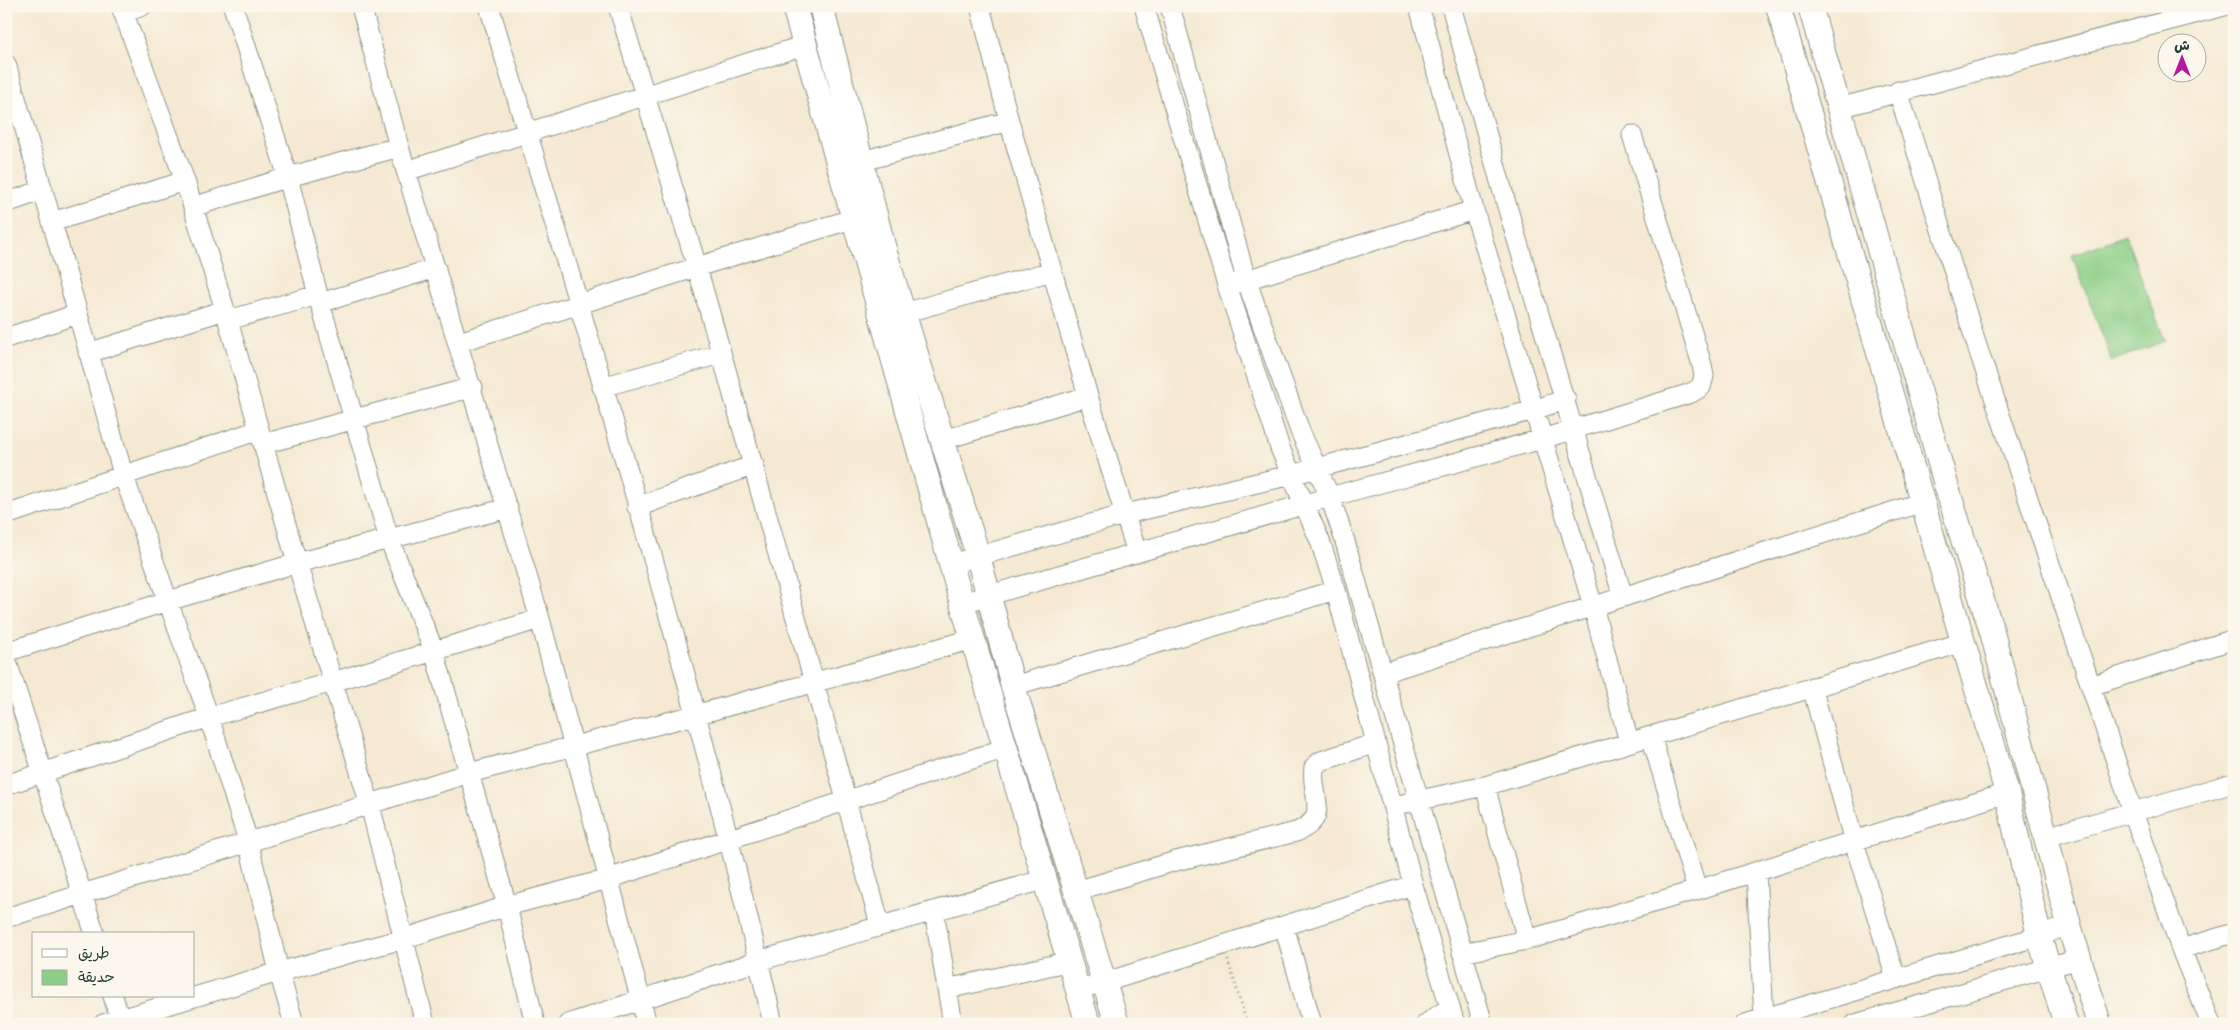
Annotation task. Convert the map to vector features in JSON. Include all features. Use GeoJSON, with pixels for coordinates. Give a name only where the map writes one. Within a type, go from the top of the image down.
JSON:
{"type":"FeatureCollection","features":[{"type":"Feature","properties":{"kind":"main road"},"geometry":{"type":"LineString","coordinates":[[794,6],[852,219],[962,603],[1088,1024]]}},
{"type":"Feature","properties":{"kind":"main road"},"geometry":{"type":"LineString","coordinates":[[821,6],[863,161],[885,252],[978,556],[1013,686],[1106,982],[1117,1024]]}},
{"type":"Feature","properties":{"kind":"main road"},"geometry":{"type":"LineString","coordinates":[[1778,6],[2007,793],[2048,968],[2066,1024]]}},
{"type":"Feature","properties":{"kind":"main road"},"geometry":{"type":"LineString","coordinates":[[1810,6],[1947,488],[1992,632],[2078,959],[2098,1024]]}},
{"type":"Feature","properties":{"kind":"street"},"geometry":{"type":"LineString","coordinates":[[142,6],[122,10],[185,180],[226,315],[297,563],[370,805],[426,1024]]}},
{"type":"Feature","properties":{"kind":"street"},"geometry":{"type":"LineString","coordinates":[[233,6],[288,177],[319,299],[389,539],[434,651],[507,906],[535,1024]]}},
{"type":"Feature","properties":{"kind":"street"},"geometry":{"type":"LineString","coordinates":[[361,6],[406,171],[459,342],[540,619],[647,1024]]}},
{"type":"Feature","properties":{"kind":"street"},"geometry":{"type":"LineString","coordinates":[[489,6],[637,506],[728,838],[773,1024]]}},
{"type":"Feature","properties":{"kind":"street"},"geometry":{"type":"LineString","coordinates":[[618,6],[697,267],[720,354],[754,465],[880,925]]}},
{"type":"Feature","properties":{"kind":"street"},"geometry":{"type":"LineString","coordinates":[[980,6],[1009,122],[1088,396],[1137,553]]}},
{"type":"Feature","properties":{"kind":"street"},"geometry":{"type":"LineString","coordinates":[[1144,6],[1227,286],[1280,448],[1320,541],[1336,590],[1394,806],[1413,885],[1453,1015],[1426,1024]]}},
{"type":"Feature","properties":{"kind":"street"},"geometry":{"type":"LineString","coordinates":[[1170,6],[1246,280],[1300,431],[1330,497],[1383,673],[1483,1024]]}},
{"type":"Feature","properties":{"kind":"street"},"geometry":{"type":"LineString","coordinates":[[1419,6],[1474,210],[1593,606],[1629,742]]}},
{"type":"Feature","properties":{"kind":"street"},"geometry":{"type":"LineString","coordinates":[[1451,6],[1504,196],[1575,429],[1623,597]]}},
{"type":"Feature","properties":{"kind":"street"},"geometry":{"type":"LineString","coordinates":[[1840,108],[2156,14],[2224,6]]}},
{"type":"Feature","properties":{"kind":"street"},"geometry":{"type":"LineString","coordinates":[[406,171],[805,45]]}},
{"type":"Feature","properties":{"kind":"street"},"geometry":{"type":"LineString","coordinates":[[6,64],[123,474],[209,717],[248,841],[279,972],[294,1024]]}},
{"type":"Feature","properties":{"kind":"street"},"geometry":{"type":"LineString","coordinates":[[1898,91],[1976,343],[2133,812],[2211,1024]]}},
{"type":"Feature","properties":{"kind":"street"},"geometry":{"type":"LineString","coordinates":[[838,168],[1009,122]]}},
{"type":"Feature","properties":{"kind":"street"},"geometry":{"type":"LineString","coordinates":[[962,603],[1330,497],[1542,439],[1691,393],[1701,387],[1704,376],[1632,135]]}},
{"type":"Feature","properties":{"kind":"street"},"geometry":{"type":"LineString","coordinates":[[193,207],[288,177],[399,147]]}},
{"type":"Feature","properties":{"kind":"street"},"geometry":{"type":"LineString","coordinates":[[52,222],[185,180]]}},
{"type":"Feature","properties":{"kind":"street"},"geometry":{"type":"LineString","coordinates":[[6,203],[43,190]]}},
{"type":"Feature","properties":{"kind":"street"},"geometry":{"type":"LineString","coordinates":[[1227,286],[1474,210]]}},
{"type":"Feature","properties":{"kind":"street"},"geometry":{"type":"LineString","coordinates":[[459,342],[578,303],[852,219]]}},
{"type":"Feature","properties":{"kind":"street"},"geometry":{"type":"LineString","coordinates":[[88,353],[226,315],[319,299],[436,268]]}},
{"type":"Feature","properties":{"kind":"street"},"geometry":{"type":"LineString","coordinates":[[904,313],[1052,271]]}},
{"type":"Feature","properties":{"kind":"street"},"geometry":{"type":"LineString","coordinates":[[6,338],[77,314]]}},
{"type":"Feature","properties":{"kind":"street"},"geometry":{"type":"LineString","coordinates":[[602,387],[720,354]]}},
{"type":"Feature","properties":{"kind":"street"},"geometry":{"type":"LineString","coordinates":[[6,515],[123,474],[261,437],[353,419],[472,387]]}},
{"type":"Feature","properties":{"kind":"street"},"geometry":{"type":"LineString","coordinates":[[943,440],[1088,396]]}},
{"type":"Feature","properties":{"kind":"street"},"geometry":{"type":"LineString","coordinates":[[951,564],[1126,514],[1291,475],[1534,410],[1566,399]]}},
{"type":"Feature","properties":{"kind":"street"},"geometry":{"type":"LineString","coordinates":[[637,506],[754,465]]}},
{"type":"Feature","properties":{"kind":"street"},"geometry":{"type":"LineString","coordinates":[[1383,673],[1923,502]]}},
{"type":"Feature","properties":{"kind":"street"},"geometry":{"type":"LineString","coordinates":[[6,652],[297,563],[508,508]]}},
{"type":"Feature","properties":{"kind":"street"},"geometry":{"type":"LineString","coordinates":[[1013,686],[1336,590]]}},
{"type":"Feature","properties":{"kind":"street"},"geometry":{"type":"LineString","coordinates":[[6,785],[209,717],[333,682],[540,619]]}},
{"type":"Feature","properties":{"kind":"street"},"geometry":{"type":"LineString","coordinates":[[6,918],[83,892],[469,773],[572,745],[695,715],[973,639]]}},
{"type":"Feature","properties":{"kind":"street"},"geometry":{"type":"LineString","coordinates":[[2091,686],[2234,639]]}},
{"type":"Feature","properties":{"kind":"street"},"geometry":{"type":"LineString","coordinates":[[1394,806],[1485,786],[1964,642]]}},
{"type":"Feature","properties":{"kind":"street"},"geometry":{"type":"LineString","coordinates":[[6,659],[94,932]]}},
{"type":"Feature","properties":{"kind":"street"},"geometry":{"type":"LineString","coordinates":[[1812,688],[1854,842],[1889,982],[1891,1013]]}},
{"type":"Feature","properties":{"kind":"street"},"geometry":{"type":"LineString","coordinates":[[1651,736],[1697,890]]}},
{"type":"Feature","properties":{"kind":"street"},"geometry":{"type":"LineString","coordinates":[[1076,891],[1176,862],[1306,828],[1313,823],[1317,810],[1313,776],[1314,767],[1321,761],[1376,742]]}},
{"type":"Feature","properties":{"kind":"street"},"geometry":{"type":"LineString","coordinates":[[195,998],[279,972],[403,939],[507,906],[608,879],[1006,748]]}},
{"type":"Feature","properties":{"kind":"street"},"geometry":{"type":"LineString","coordinates":[[2046,837],[2234,783]]}},
{"type":"Feature","properties":{"kind":"street"},"geometry":{"type":"LineString","coordinates":[[1485,786],[1527,940]]}},
{"type":"Feature","properties":{"kind":"street"},"geometry":{"type":"LineString","coordinates":[[1462,953],[1527,940],[1854,842],[2007,793]]}},
{"type":"Feature","properties":{"kind":"street"},"geometry":{"type":"LineString","coordinates":[[1756,872],[1764,1018]]}},
{"type":"Feature","properties":{"kind":"street"},"geometry":{"type":"LineString","coordinates":[[568,1024],[758,961],[1046,879]]}},
{"type":"Feature","properties":{"kind":"street"},"geometry":{"type":"LineString","coordinates":[[1078,988],[1106,982],[1413,885]]}},
{"type":"Feature","properties":{"kind":"street"},"geometry":{"type":"LineString","coordinates":[[934,911],[952,1024]]}},
{"type":"Feature","properties":{"kind":"street"},"geometry":{"type":"LineString","coordinates":[[1745,1024],[2040,936],[2069,925]]}},
{"type":"Feature","properties":{"kind":"street"},"geometry":{"type":"LineString","coordinates":[[1284,926],[1312,1024]]}},
{"type":"Feature","properties":{"kind":"street"},"geometry":{"type":"LineString","coordinates":[[2182,949],[2234,933]]}},
{"type":"Feature","properties":{"kind":"street"},"geometry":{"type":"LineString","coordinates":[[1855,1024],[2078,959]]}},
{"type":"Feature","properties":{"kind":"street"},"geometry":{"type":"LineString","coordinates":[[947,988],[1070,961]]}},
{"type":"Feature","properties":{"kind":"street"},"geometry":{"type":"LineString","coordinates":[[113,998],[115,1022],[194,998]]}},
{"type":"Feature","properties":{"kind":"path"},"geometry":{"type":"LineString","coordinates":[[1224,945],[1247,1024]]}},
{"type":"Feature","properties":{"kind":"green space"},"geometry":{"type":"Polygon","coordinates":[[[2125,235],[2165,341],[2112,361],[2072,255],[2125,235]]]}}]}
